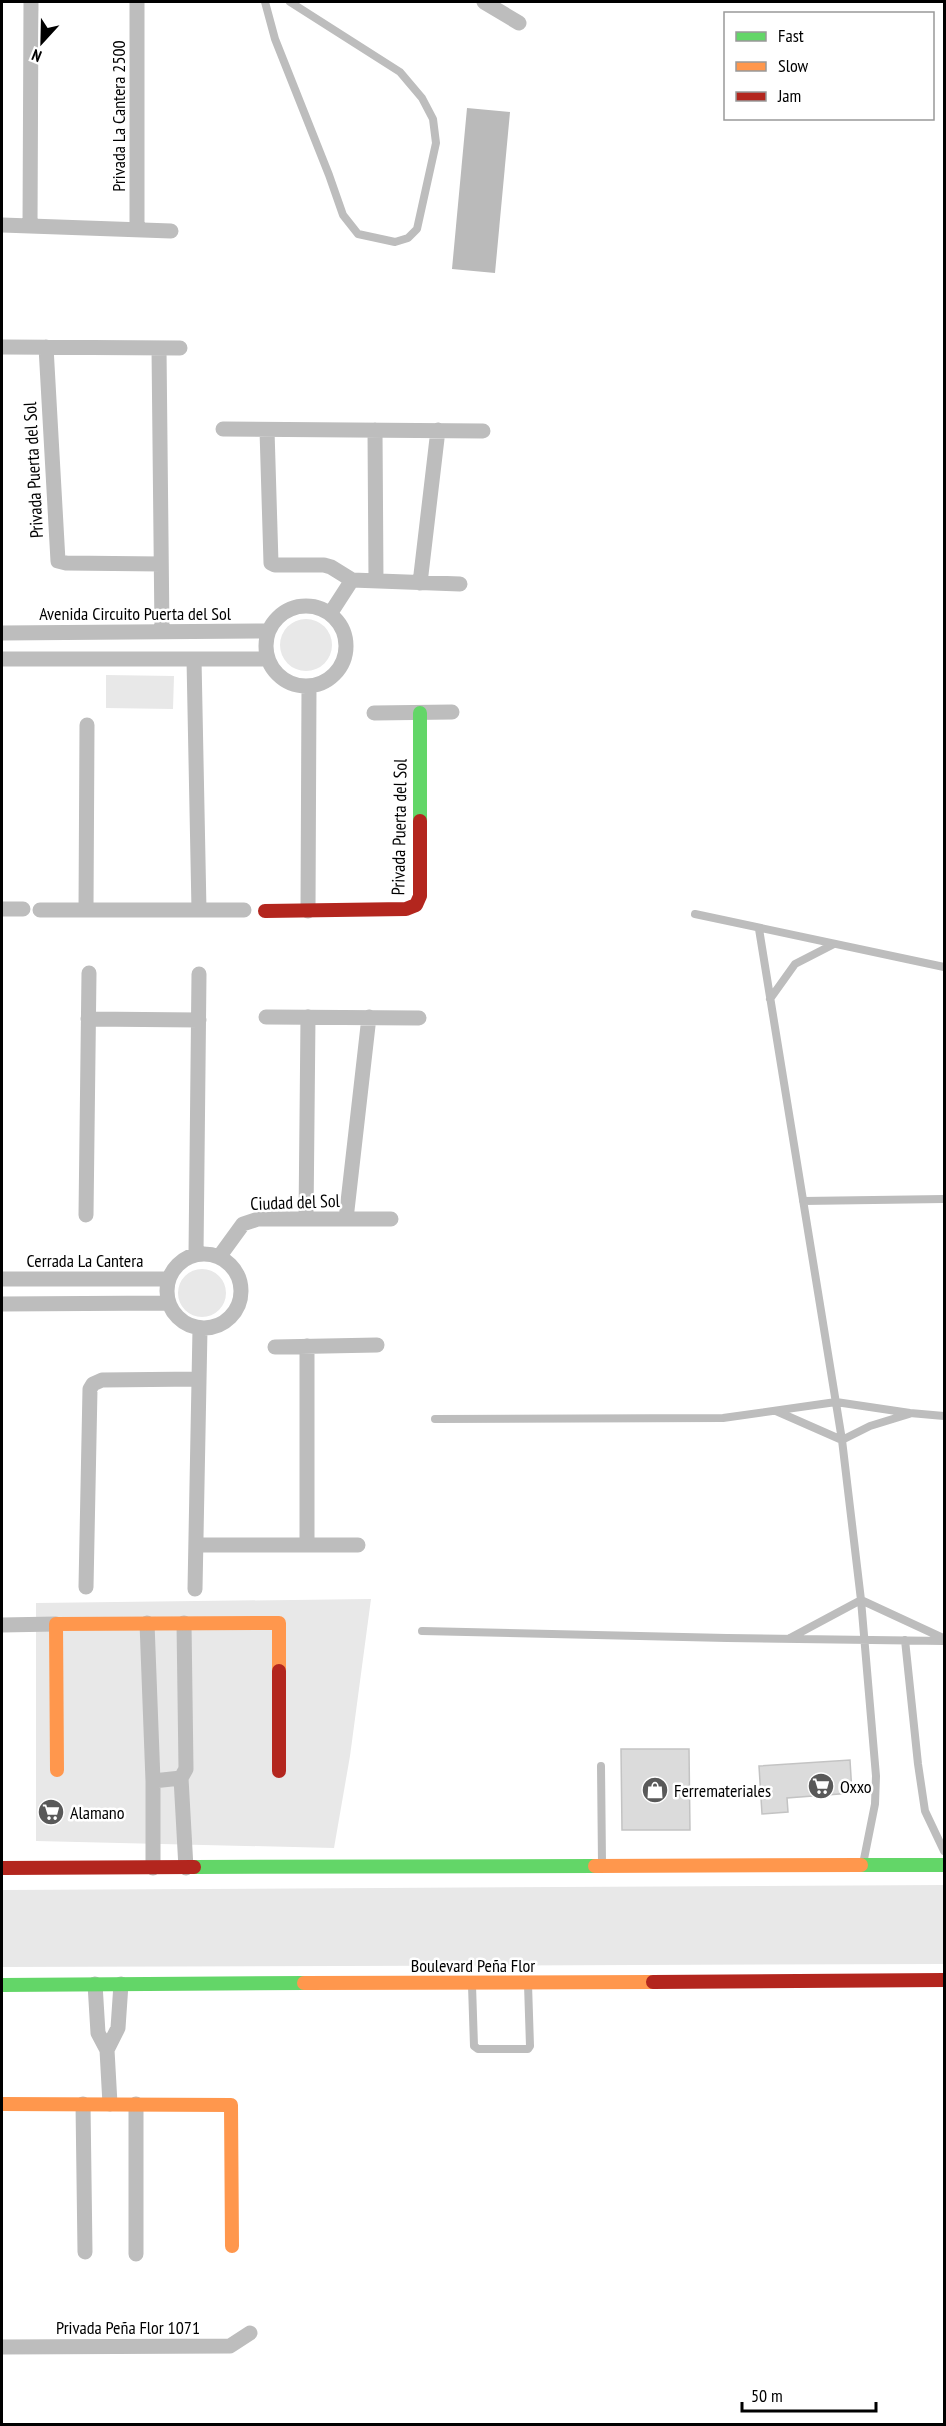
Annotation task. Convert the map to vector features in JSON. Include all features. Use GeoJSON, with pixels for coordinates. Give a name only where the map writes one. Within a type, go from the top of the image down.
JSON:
{"type":"FeatureCollection","features":[{"type":"Feature","properties":{"kind":"main road","name":"Privada Puerta del Sol"},"geometry":{"type":"LineString","coordinates":[[265,911],[406,909],[411,908],[418,901],[420,713]]}},
{"type":"Feature","properties":{"kind":"main road"},"geometry":{"type":"LineString","coordinates":[[57,1770],[56,1624],[279,1623],[279,1771]]}},
{"type":"Feature","properties":{"kind":"main road"},"geometry":{"type":"LineString","coordinates":[[2,1868],[945,1865]]}},
{"type":"Feature","properties":{"kind":"main road","name":"Boulevard Peña Flor"},"geometry":{"type":"LineString","coordinates":[[2,1985],[945,1980]]}},
{"type":"Feature","properties":{"kind":"main road"},"geometry":{"type":"LineString","coordinates":[[2,2104],[231,2105],[232,2246]]}},
{"type":"Feature","properties":{"kind":"street"},"geometry":{"type":"LineString","coordinates":[[30,226],[31,2]]}},
{"type":"Feature","properties":{"kind":"street","name":"Privada La Cantera 2500"},"geometry":{"type":"LineString","coordinates":[[137,2],[137,230]]}},
{"type":"Feature","properties":{"kind":"street"},"geometry":{"type":"LineString","coordinates":[[484,2],[519,23]]}},
{"type":"Feature","properties":{"kind":"street"},"geometry":{"type":"LineString","coordinates":[[2,225],[171,231]]}},
{"type":"Feature","properties":{"kind":"street"},"geometry":{"type":"LineString","coordinates":[[3,347],[180,348]]}},
{"type":"Feature","properties":{"kind":"street","name":"Privada Puerta del Sol"},"geometry":{"type":"LineString","coordinates":[[46,347],[58,561],[161,564]]}},
{"type":"Feature","properties":{"kind":"street"},"geometry":{"type":"LineString","coordinates":[[159,348],[162,632]]}},
{"type":"Feature","properties":{"kind":"street"},"geometry":{"type":"LineString","coordinates":[[223,429],[483,431]]}},
{"type":"Feature","properties":{"kind":"street"},"geometry":{"type":"LineString","coordinates":[[267,430],[271,563],[275,566],[324,565],[352,580],[460,584]]}},
{"type":"Feature","properties":{"kind":"street"},"geometry":{"type":"LineString","coordinates":[[375,430],[376,581]]}},
{"type":"Feature","properties":{"kind":"street"},"geometry":{"type":"LineString","coordinates":[[420,583],[438,430]]}},
{"type":"Feature","properties":{"kind":"street"},"geometry":{"type":"LineString","coordinates":[[330,614],[352,580]]}},
{"type":"Feature","properties":{"kind":"street"},"geometry":{"type":"LineString","coordinates":[[298,606],[311,606],[330,614],[343,628],[347,641],[342,667],[322,684],[309,687],[283,680],[268,659],[266,645],[268,631],[275,620],[285,611],[298,606]]}},
{"type":"Feature","properties":{"kind":"street","name":"Avenida Circuito Puerta del Sol"},"geometry":{"type":"LineString","coordinates":[[2,633],[268,631]]}},
{"type":"Feature","properties":{"kind":"street"},"geometry":{"type":"LineString","coordinates":[[2,659],[268,659]]}},
{"type":"Feature","properties":{"kind":"street"},"geometry":{"type":"LineString","coordinates":[[194,659],[199,910]]}},
{"type":"Feature","properties":{"kind":"street"},"geometry":{"type":"LineString","coordinates":[[308,911],[309,687]]}},
{"type":"Feature","properties":{"kind":"street"},"geometry":{"type":"LineString","coordinates":[[374,713],[452,712]]}},
{"type":"Feature","properties":{"kind":"street"},"geometry":{"type":"LineString","coordinates":[[87,725],[87,910]]}},
{"type":"Feature","properties":{"kind":"street"},"geometry":{"type":"LineString","coordinates":[[2,909],[23,909]]}},
{"type":"Feature","properties":{"kind":"street"},"geometry":{"type":"LineString","coordinates":[[40,910],[244,910]]}},
{"type":"Feature","properties":{"kind":"street"},"geometry":{"type":"LineString","coordinates":[[86,1215],[88,973]]}},
{"type":"Feature","properties":{"kind":"street"},"geometry":{"type":"LineString","coordinates":[[2,1304],[168,1303],[180,1321],[200,1329],[217,1326],[232,1317],[240,1301],[241,1284],[233,1268],[219,1257],[210,1254],[196,1255],[199,974]]}},
{"type":"Feature","properties":{"kind":"street"},"geometry":{"type":"LineString","coordinates":[[266,1017],[419,1017]]}},
{"type":"Feature","properties":{"kind":"street"},"geometry":{"type":"LineString","coordinates":[[306,1219],[308,1017]]}},
{"type":"Feature","properties":{"kind":"street"},"geometry":{"type":"LineString","coordinates":[[346,1219],[369,1017]]}},
{"type":"Feature","properties":{"kind":"street"},"geometry":{"type":"LineString","coordinates":[[88,1019],[199,1020]]}},
{"type":"Feature","properties":{"kind":"street","name":"Ciudad del Sol"},"geometry":{"type":"LineString","coordinates":[[219,1257],[243,1224],[258,1219],[391,1219]]}},
{"type":"Feature","properties":{"kind":"street","name":"Cerrada La Cantera"},"geometry":{"type":"LineString","coordinates":[[168,1303],[168,1279],[179,1263],[196,1255]]}},
{"type":"Feature","properties":{"kind":"street","name":"Cerrada La Cantera"},"geometry":{"type":"LineString","coordinates":[[2,1279],[168,1279]]}},
{"type":"Feature","properties":{"kind":"street"},"geometry":{"type":"LineString","coordinates":[[195,1589],[200,1329]]}},
{"type":"Feature","properties":{"kind":"street"},"geometry":{"type":"LineString","coordinates":[[275,1347],[377,1345]]}},
{"type":"Feature","properties":{"kind":"street"},"geometry":{"type":"LineString","coordinates":[[307,1346],[307,1545]]}},
{"type":"Feature","properties":{"kind":"street"},"geometry":{"type":"LineString","coordinates":[[86,1587],[90,1389],[93,1384],[102,1380],[199,1379]]}},
{"type":"Feature","properties":{"kind":"street"},"geometry":{"type":"LineString","coordinates":[[196,1545],[358,1545]]}},
{"type":"Feature","properties":{"kind":"street"},"geometry":{"type":"LineString","coordinates":[[147,1623],[153,1781],[153,1868]]}},
{"type":"Feature","properties":{"kind":"street"},"geometry":{"type":"LineString","coordinates":[[184,1623],[186,1769],[181,1778],[186,1868]]}},
{"type":"Feature","properties":{"kind":"street"},"geometry":{"type":"LineString","coordinates":[[2,1625],[56,1624]]}},
{"type":"Feature","properties":{"kind":"street"},"geometry":{"type":"LineString","coordinates":[[153,1781],[181,1778]]}},
{"type":"Feature","properties":{"kind":"street"},"geometry":{"type":"LineString","coordinates":[[95,1984],[98,2033],[107,2050],[110,2104]]}},
{"type":"Feature","properties":{"kind":"street"},"geometry":{"type":"LineString","coordinates":[[107,2050],[118,2028],[121,1984]]}},
{"type":"Feature","properties":{"kind":"street"},"geometry":{"type":"LineString","coordinates":[[83,2104],[85,2252]]}},
{"type":"Feature","properties":{"kind":"street"},"geometry":{"type":"LineString","coordinates":[[136,2104],[136,2254]]}},
{"type":"Feature","properties":{"kind":"street","name":"Privada Peña Flor 1071"},"geometry":{"type":"LineString","coordinates":[[2,2347],[230,2346],[250,2333]]}},
{"type":"Feature","properties":{"kind":"lane"},"geometry":{"type":"LineString","coordinates":[[265,2],[274,39],[343,215],[358,234],[395,242],[408,238],[417,229],[436,143],[433,119],[422,98],[400,72],[290,2]]}},
{"type":"Feature","properties":{"kind":"lane"},"geometry":{"type":"LineString","coordinates":[[695,914],[945,967]]}},
{"type":"Feature","properties":{"kind":"lane"},"geometry":{"type":"LineString","coordinates":[[759,929],[842,1440],[861,1600],[876,1776],[875,1804],[863,1866]]}},
{"type":"Feature","properties":{"kind":"lane"},"geometry":{"type":"LineString","coordinates":[[770,999],[795,964],[834,944]]}},
{"type":"Feature","properties":{"kind":"lane"},"geometry":{"type":"LineString","coordinates":[[803,1201],[945,1199]]}},
{"type":"Feature","properties":{"kind":"lane"},"geometry":{"type":"LineString","coordinates":[[435,1419],[723,1418],[836,1402],[945,1416]]}},
{"type":"Feature","properties":{"kind":"lane"},"geometry":{"type":"LineString","coordinates":[[775,1411],[842,1440],[870,1426],[910,1413]]}},
{"type":"Feature","properties":{"kind":"lane"},"geometry":{"type":"LineString","coordinates":[[789,1639],[861,1600]]}},
{"type":"Feature","properties":{"kind":"lane"},"geometry":{"type":"LineString","coordinates":[[861,1600],[945,1640]]}},
{"type":"Feature","properties":{"kind":"lane"},"geometry":{"type":"LineString","coordinates":[[422,1631],[945,1640]]}},
{"type":"Feature","properties":{"kind":"lane"},"geometry":{"type":"LineString","coordinates":[[905,1640],[925,1811],[945,1851]]}},
{"type":"Feature","properties":{"kind":"lane"},"geometry":{"type":"LineString","coordinates":[[601,1766],[602,1866]]}},
{"type":"Feature","properties":{"kind":"lane"},"geometry":{"type":"LineString","coordinates":[[472,1983],[474,2046],[478,2049],[488,2049],[530,2048],[528,1982]]}},
{"type":"Feature","properties":{"kind":"shaded area"},"geometry":{"type":"Polygon","coordinates":[[[467,108],[510,112],[495,273],[452,269],[467,108]]]}},
{"type":"Feature","properties":{"kind":"shaded area"},"geometry":{"type":"Polygon","coordinates":[[[306,619],[316,621],[324,627],[330,635],[332,645],[330,655],[324,663],[316,669],[306,671],[296,669],[288,663],[282,655],[280,645],[282,635],[288,627],[296,621],[306,619]]]}},
{"type":"Feature","properties":{"kind":"shaded area"},"geometry":{"type":"Polygon","coordinates":[[[106,675],[174,676],[173,709],[106,708],[106,675]]]}},
{"type":"Feature","properties":{"kind":"shaded area"},"geometry":{"type":"Polygon","coordinates":[[[197,1269],[207,1269],[222,1279],[226,1293],[225,1302],[216,1313],[207,1317],[197,1317],[182,1307],[178,1298],[178,1288],[188,1273],[197,1269]]]}},
{"type":"Feature","properties":{"kind":"shaded area"},"geometry":{"type":"Polygon","coordinates":[[[371,1599],[350,1756],[334,1848],[36,1841],[36,1603],[371,1599]]]}},
{"type":"Feature","properties":{"kind":"shaded area"},"geometry":{"type":"Polygon","coordinates":[[[944,1885],[944,1964],[2,1967],[2,1890],[944,1885]]]}},
{"type":"Feature","properties":{"kind":"building","name":"Ferremateriales"},"geometry":{"type":"Polygon","coordinates":[[[621,1749],[689,1749],[690,1830],[622,1830],[621,1749]]]}},
{"type":"Feature","properties":{"kind":"building"},"geometry":{"type":"Polygon","coordinates":[[[850,1760],[852,1793],[787,1798],[788,1812],[762,1814],[759,1766],[850,1760]]]}},
{"type":"Feature","properties":{"kind":"traffic: fast"},"geometry":{"type":"LineString","coordinates":[[420,713],[420,821]]}},
{"type":"Feature","properties":{"kind":"traffic: fast"},"geometry":{"type":"LineString","coordinates":[[861,1865],[944,1865]]}},
{"type":"Feature","properties":{"kind":"traffic: fast"},"geometry":{"type":"LineString","coordinates":[[194,1867],[595,1866]]}},
{"type":"Feature","properties":{"kind":"traffic: fast"},"geometry":{"type":"LineString","coordinates":[[2,1985],[304,1983]]}},
{"type":"Feature","properties":{"kind":"traffic: slow"},"geometry":{"type":"LineString","coordinates":[[57,1770],[56,1624],[279,1623],[279,1671]]}},
{"type":"Feature","properties":{"kind":"traffic: slow"},"geometry":{"type":"LineString","coordinates":[[595,1866],[861,1865]]}},
{"type":"Feature","properties":{"kind":"traffic: slow"},"geometry":{"type":"LineString","coordinates":[[304,1983],[653,1982]]}},
{"type":"Feature","properties":{"kind":"traffic: slow"},"geometry":{"type":"LineString","coordinates":[[2,2104],[231,2105],[232,2246]]}},
{"type":"Feature","properties":{"kind":"traffic: jam"},"geometry":{"type":"LineString","coordinates":[[265,911],[406,909],[416,905],[420,896],[420,821]]}},
{"type":"Feature","properties":{"kind":"traffic: jam"},"geometry":{"type":"LineString","coordinates":[[279,1671],[279,1771]]}},
{"type":"Feature","properties":{"kind":"traffic: jam"},"geometry":{"type":"LineString","coordinates":[[2,1868],[194,1867]]}},
{"type":"Feature","properties":{"kind":"traffic: jam"},"geometry":{"type":"LineString","coordinates":[[653,1982],[944,1980]]}},
{"type":"Feature","properties":{"kind":"place","name":"Oxxo"},"geometry":{"type":"Point","coordinates":[821,1786]}},
{"type":"Feature","properties":{"kind":"place","name":"Ferremateriales"},"geometry":{"type":"Point","coordinates":[655,1790]}},
{"type":"Feature","properties":{"kind":"place","name":"Alamano"},"geometry":{"type":"Point","coordinates":[51,1812]}}]}
